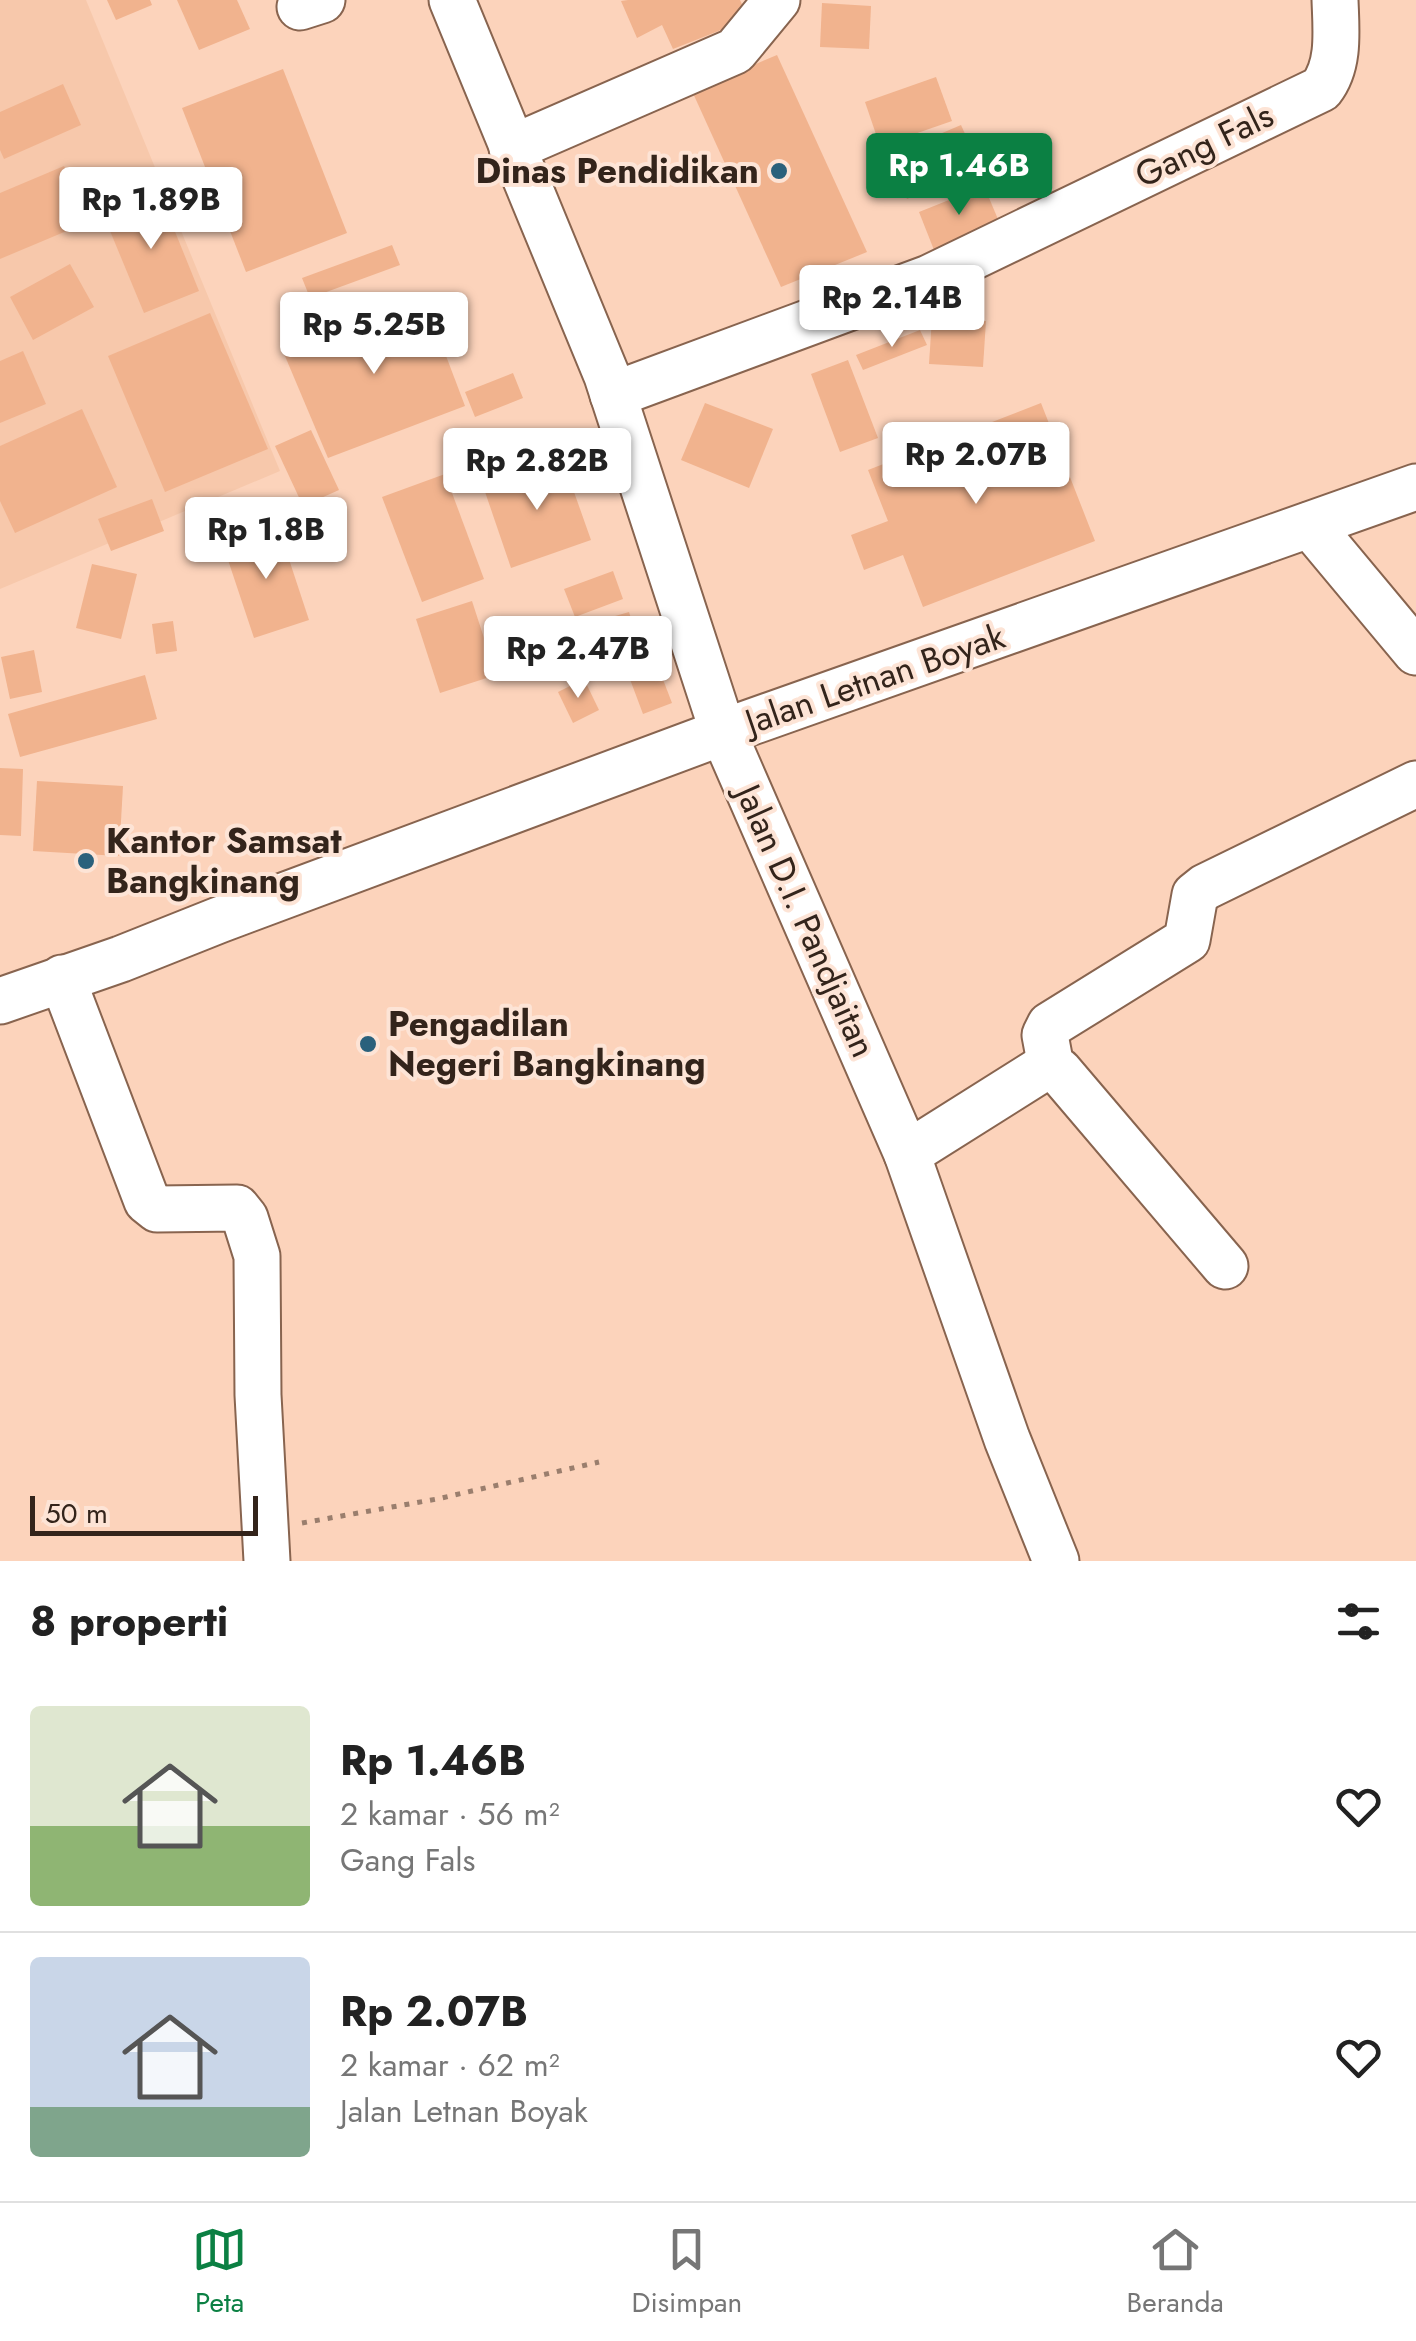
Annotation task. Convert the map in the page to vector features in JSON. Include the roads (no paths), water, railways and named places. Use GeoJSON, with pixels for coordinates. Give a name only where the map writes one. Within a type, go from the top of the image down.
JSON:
{"type":"FeatureCollection","features":[{"type":"Feature","properties":{"kind":"street","name":"Jalan D.I. Pandjaitan"},"geometry":{"type":"LineString","coordinates":[[452,0],[613,395],[723,732],[907,1154],[1007,1439],[1056,1561]]}},
{"type":"Feature","properties":{"kind":"street"},"geometry":{"type":"LineString","coordinates":[[512,148],[734,52],[777,0]]}},
{"type":"Feature","properties":{"kind":"street","name":"Gang Fals"},"geometry":{"type":"LineString","coordinates":[[613,395],[929,278],[1321,89],[1331,76],[1334,58],[1335,0]]}},
{"type":"Feature","properties":{"kind":"street","name":"Jalan Letnan Boyak"},"geometry":{"type":"LineString","coordinates":[[0,1002],[723,732],[1416,487]]}},
{"type":"Feature","properties":{"kind":"street"},"geometry":{"type":"LineString","coordinates":[[1310,525],[1416,652]]}},
{"type":"Feature","properties":{"kind":"street"},"geometry":{"type":"LineString","coordinates":[[1051,1068],[1046,1034],[1050,1025],[1187,940],[1195,895],[1205,887],[1416,784]]}},
{"type":"Feature","properties":{"kind":"street"},"geometry":{"type":"LineString","coordinates":[[62,978],[147,1201],[157,1209],[237,1208],[245,1218],[258,1256],[258,1380],[266,1545]]}},
{"type":"Feature","properties":{"kind":"street"},"geometry":{"type":"LineString","coordinates":[[907,1154],[1051,1068],[1059,1071],[1225,1266]]}},
{"type":"Feature","properties":{"kind":"place","name":"Dinas Pendidikan"},"geometry":{"type":"Point","coordinates":[779,171]}},
{"type":"Feature","properties":{"kind":"place","name":"Kantor Samsat Bangkinang"},"geometry":{"type":"Point","coordinates":[86,861]}},
{"type":"Feature","properties":{"kind":"place","name":"Pengadilan Negeri Bangkinang"},"geometry":{"type":"Point","coordinates":[368,1044]}}]}
